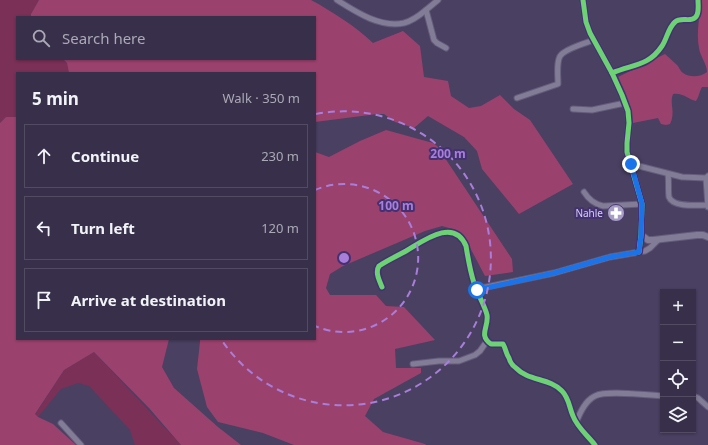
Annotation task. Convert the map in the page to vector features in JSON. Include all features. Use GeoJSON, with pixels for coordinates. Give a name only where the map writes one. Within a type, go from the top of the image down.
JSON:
{"type":"FeatureCollection","features":[{"type":"Feature","properties":{"kind":"street"},"geometry":{"type":"LineString","coordinates":[[336,0],[357,14],[389,24],[404,23],[420,15],[438,0]]}},
{"type":"Feature","properties":{"kind":"street"},"geometry":{"type":"LineString","coordinates":[[583,0],[586,22],[612,73],[628,111],[627,152],[642,204],[639,252]]}},
{"type":"Feature","properties":{"kind":"street"},"geometry":{"type":"LineString","coordinates":[[612,73],[641,64],[658,53],[676,21],[680,19],[692,19],[697,16],[698,0]]}},
{"type":"Feature","properties":{"kind":"street"},"geometry":{"type":"LineString","coordinates":[[426,10],[434,40],[446,48]]}},
{"type":"Feature","properties":{"kind":"street"},"geometry":{"type":"LineString","coordinates":[[517,98],[553,87],[558,84],[559,60],[561,55],[594,40]]}},
{"type":"Feature","properties":{"kind":"street"},"geometry":{"type":"LineString","coordinates":[[573,109],[592,110],[625,103]]}},
{"type":"Feature","properties":{"kind":"street"},"geometry":{"type":"LineString","coordinates":[[631,164],[682,177],[707,177],[708,208]]}},
{"type":"Feature","properties":{"kind":"street"},"geometry":{"type":"LineString","coordinates":[[668,174],[669,196],[671,200],[678,204],[708,205]]}},
{"type":"Feature","properties":{"kind":"street"},"geometry":{"type":"LineString","coordinates":[[584,192],[592,202],[597,205],[642,204]]}},
{"type":"Feature","properties":{"kind":"street"},"geometry":{"type":"LineString","coordinates":[[382,287],[377,269],[379,266],[441,232],[448,231],[460,236],[464,240],[477,290],[487,316],[484,335],[487,341],[491,344],[503,344],[509,359],[517,369],[528,376],[552,384],[561,390],[568,399],[576,423],[595,445]]}},
{"type":"Feature","properties":{"kind":"street"},"geometry":{"type":"LineString","coordinates":[[641,236],[648,240],[697,235],[708,237]]}},
{"type":"Feature","properties":{"kind":"street"},"geometry":{"type":"LineString","coordinates":[[477,290],[554,273],[610,257],[645,251],[658,240]]}},
{"type":"Feature","properties":{"kind":"street"},"geometry":{"type":"LineString","coordinates":[[413,364],[439,361],[459,361],[475,355],[487,341]]}},
{"type":"Feature","properties":{"kind":"street"},"geometry":{"type":"LineString","coordinates":[[576,423],[585,404],[591,398],[600,394],[617,393],[660,396]]}},
{"type":"Feature","properties":{"kind":"street"},"geometry":{"type":"LineString","coordinates":[[696,397],[708,407]]}},
{"type":"Feature","properties":{"kind":"street"},"geometry":{"type":"LineString","coordinates":[[61,423],[81,445]]}},
{"type":"Feature","properties":{"kind":"shaded area"},"geometry":{"type":"Polygon","coordinates":[[[0,0],[39,0],[31,16],[16,16],[16,60],[64,60],[67,63],[69,72],[16,72],[16,117],[6,117],[0,123],[0,0]]]}},
{"type":"Feature","properties":{"kind":"shaded area"},"geometry":{"type":"Polygon","coordinates":[[[39,0],[311,0],[344,20],[373,43],[403,31],[420,46],[424,77],[448,81],[451,96],[469,108],[481,106],[500,95],[514,109],[530,120],[573,184],[519,214],[482,169],[477,151],[464,137],[428,116],[414,128],[395,122],[384,114],[316,122],[316,72],[69,72],[67,63],[64,60],[316,60],[316,16],[31,16],[39,0]]]}},
{"type":"Feature","properties":{"kind":"shaded area"},"geometry":{"type":"Polygon","coordinates":[[[701,0],[708,0],[708,87],[702,87],[696,101],[682,95],[673,94],[672,120],[670,124],[661,124],[658,118],[633,123],[618,77],[665,54],[686,75],[702,75],[707,72],[698,42],[701,0]]]}},
{"type":"Feature","properties":{"kind":"shaded area"},"geometry":{"type":"Polygon","coordinates":[[[6,117],[16,117],[16,340],[169,340],[162,367],[174,388],[241,445],[181,445],[149,408],[94,352],[64,370],[35,414],[53,424],[76,445],[0,445],[0,123],[6,117]]]}},
{"type":"Feature","properties":{"kind":"shaded area"},"geometry":{"type":"Polygon","coordinates":[[[386,130],[433,143],[437,146],[512,259],[513,272],[485,276],[465,238],[456,230],[442,226],[425,231],[343,266],[330,274],[326,288],[330,295],[376,295],[386,306],[404,307],[435,340],[395,349],[396,368],[421,368],[421,373],[374,399],[365,416],[383,432],[426,445],[294,445],[263,433],[218,422],[207,407],[197,369],[200,340],[316,340],[316,152],[329,157],[386,130]]]}},
{"type":"Feature","properties":{"kind":"shaded area"},"geometry":{"type":"Polygon","coordinates":[[[94,352],[181,445],[135,445],[130,430],[89,386],[78,383],[61,389],[38,417],[35,415],[64,370],[94,352]]]}},
{"type":"Feature","properties":{"kind":"cycle path"},"geometry":{"type":"LineString","coordinates":[[583,0],[586,22],[590,33],[612,73],[628,111],[629,123],[627,152],[642,204],[639,252]]}},
{"type":"Feature","properties":{"kind":"cycle path"},"geometry":{"type":"LineString","coordinates":[[612,73],[639,64],[657,53],[675,22],[678,20],[690,20],[695,18],[698,12],[698,0]]}},
{"type":"Feature","properties":{"kind":"cycle path"},"geometry":{"type":"LineString","coordinates":[[382,287],[377,271],[379,266],[382,264],[429,237],[446,232],[454,233],[461,237],[466,246],[475,287],[487,315],[485,334],[487,341],[491,344],[503,344],[511,362],[521,372],[551,384],[562,391],[568,400],[577,424],[595,445]]}},
{"type":"Feature","properties":{"kind":"place","name":"Nahle"},"geometry":{"type":"Point","coordinates":[616,213]}},
{"type":"Feature","properties":{"kind":"route"},"geometry":{"type":"LineString","coordinates":[[477,290],[554,273],[610,257],[639,252],[642,204],[631,164]]}}]}
